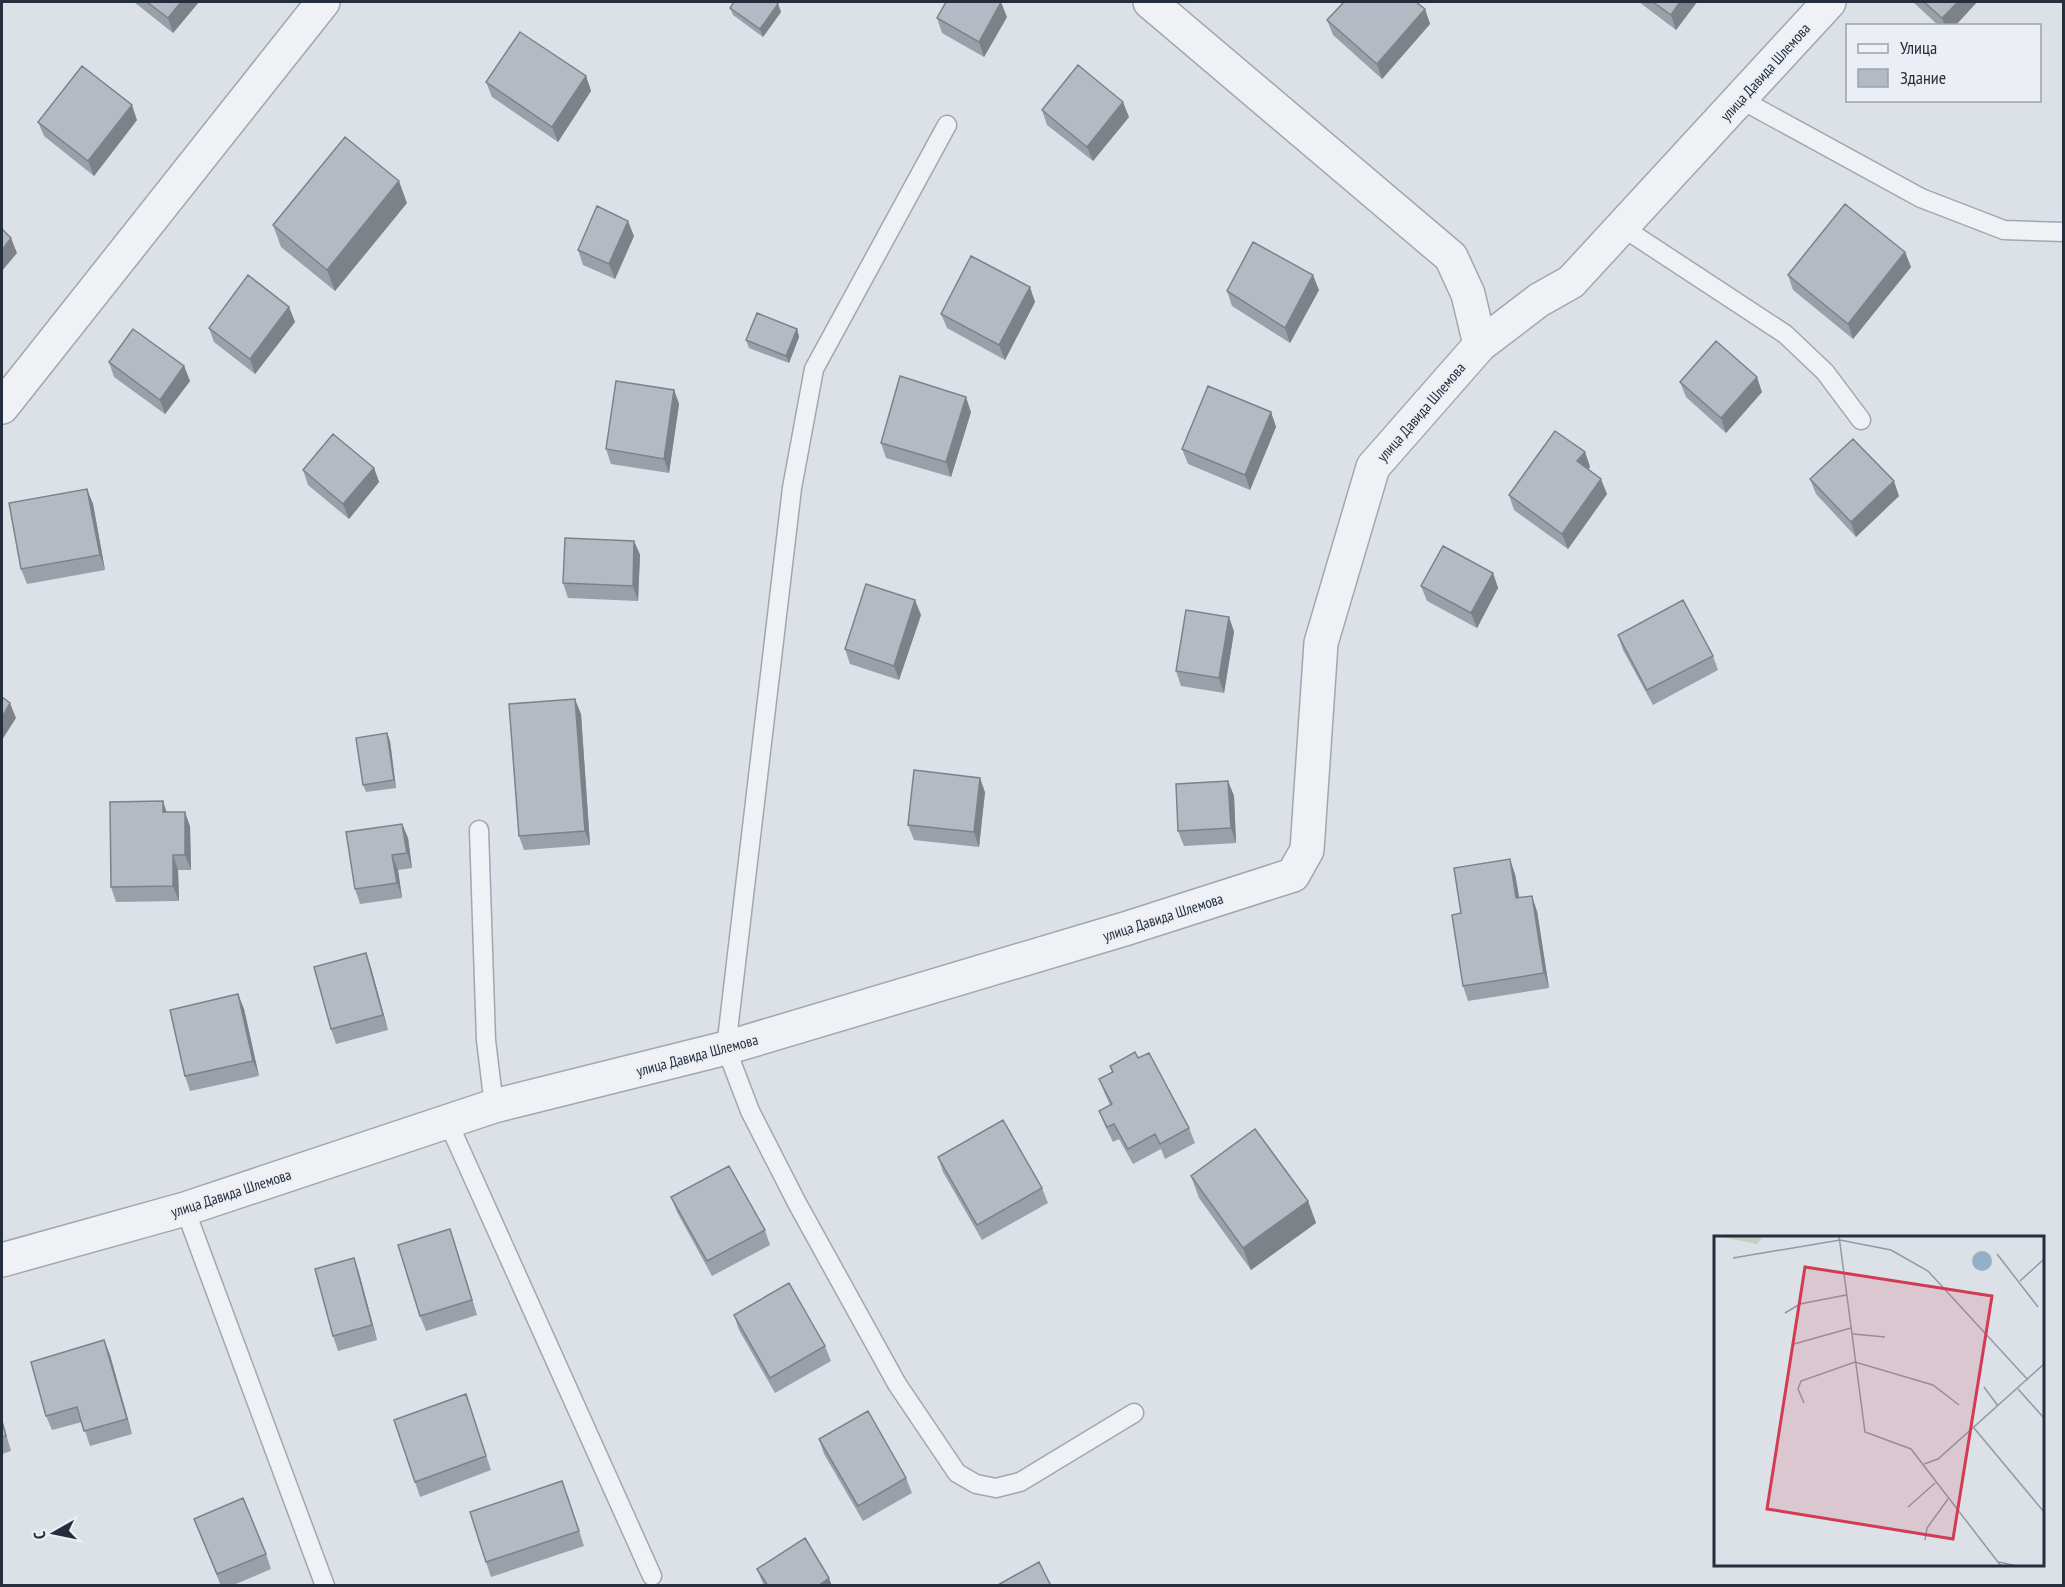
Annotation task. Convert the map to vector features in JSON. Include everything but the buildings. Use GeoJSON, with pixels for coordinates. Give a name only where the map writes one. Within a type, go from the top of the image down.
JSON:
{"type":"FeatureCollection","features":[{"type":"Feature","properties":{"kind":"street"},"geometry":{"type":"LineString","coordinates":[[2,407],[323,2]]}},
{"type":"Feature","properties":{"kind":"street"},"geometry":{"type":"LineString","coordinates":[[1150,2],[1451,257],[1468,294],[1480,345]]}},
{"type":"Feature","properties":{"kind":"street","name":"улица Давида Шлемова"},"geometry":{"type":"LineString","coordinates":[[2,1260],[185,1209],[494,1106],[726,1048],[1128,928],[1293,875],[1307,850],[1321,643],[1372,467],[1480,345],[1539,300],[1571,282],[1829,2]]}},
{"type":"Feature","properties":{"kind":"lane"},"geometry":{"type":"LineString","coordinates":[[1740,99],[1921,198],[2004,230],[2064,232]]}},
{"type":"Feature","properties":{"kind":"lane"},"geometry":{"type":"LineString","coordinates":[[947,125],[814,369],[792,488],[726,1048],[750,1110],[797,1203],[897,1384],[957,1473],[976,1484],[996,1488],[1020,1482],[1134,1413]]}},
{"type":"Feature","properties":{"kind":"lane"},"geometry":{"type":"LineString","coordinates":[[1622,227],[1785,334],[1825,372],[1861,420]]}},
{"type":"Feature","properties":{"kind":"lane"},"geometry":{"type":"LineString","coordinates":[[479,830],[486,1040],[494,1106]]}},
{"type":"Feature","properties":{"kind":"lane"},"geometry":{"type":"LineString","coordinates":[[448,1122],[652,1576]]}},
{"type":"Feature","properties":{"kind":"lane"},"geometry":{"type":"LineString","coordinates":[[185,1209],[324,1586]]}}]}
